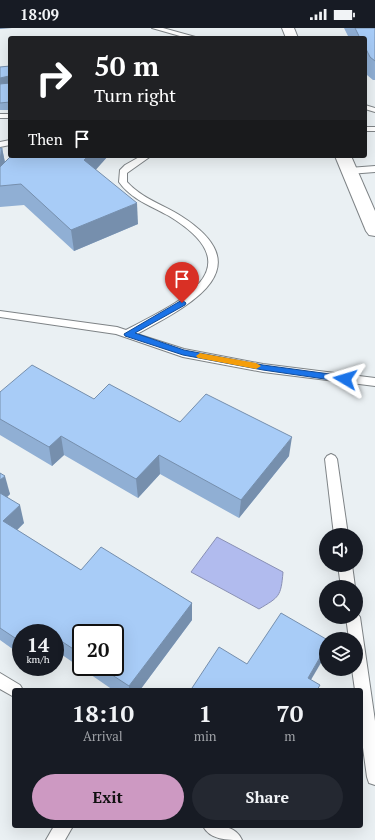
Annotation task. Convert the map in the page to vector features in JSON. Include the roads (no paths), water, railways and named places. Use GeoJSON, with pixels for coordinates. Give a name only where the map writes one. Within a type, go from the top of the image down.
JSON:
{"type":"FeatureCollection","features":[{"type":"Feature","properties":{"kind":"main road"},"geometry":{"type":"LineString","coordinates":[[346,163],[375,231]]}},
{"type":"Feature","properties":{"kind":"lane"},"geometry":{"type":"LineString","coordinates":[[155,28],[188,36]]}},
{"type":"Feature","properties":{"kind":"lane"},"geometry":{"type":"LineString","coordinates":[[128,334],[193,296],[209,279],[214,270],[213,253],[202,236],[189,225],[133,192],[123,182],[123,172],[143,158]]}},
{"type":"Feature","properties":{"kind":"lane"},"geometry":{"type":"LineString","coordinates":[[346,163],[375,169]]}},
{"type":"Feature","properties":{"kind":"lane"},"geometry":{"type":"LineString","coordinates":[[0,314],[128,334],[183,353],[263,368],[375,382]]}},
{"type":"Feature","properties":{"kind":"lane"},"geometry":{"type":"LineString","coordinates":[[331,459],[340,528]]}},
{"type":"Feature","properties":{"kind":"lane"},"geometry":{"type":"LineString","coordinates":[[361,676],[363,688]]}},
{"type":"Feature","properties":{"kind":"lane"},"geometry":{"type":"LineString","coordinates":[[0,680],[12,688]]}},
{"type":"Feature","properties":{"kind":"lane"},"geometry":{"type":"LineString","coordinates":[[363,690],[375,777]]}},
{"type":"Feature","properties":{"kind":"lane"},"geometry":{"type":"LineString","coordinates":[[55,840],[63,828]]}},
{"type":"Feature","properties":{"kind":"lane"},"geometry":{"type":"LineString","coordinates":[[215,828],[233,840]]}},
{"type":"Feature","properties":{"kind":"water"},"geometry":{"type":"Polygon","coordinates":[[[217,537],[283,572],[280,592],[275,599],[259,609],[191,572],[217,537]]]}}]}
